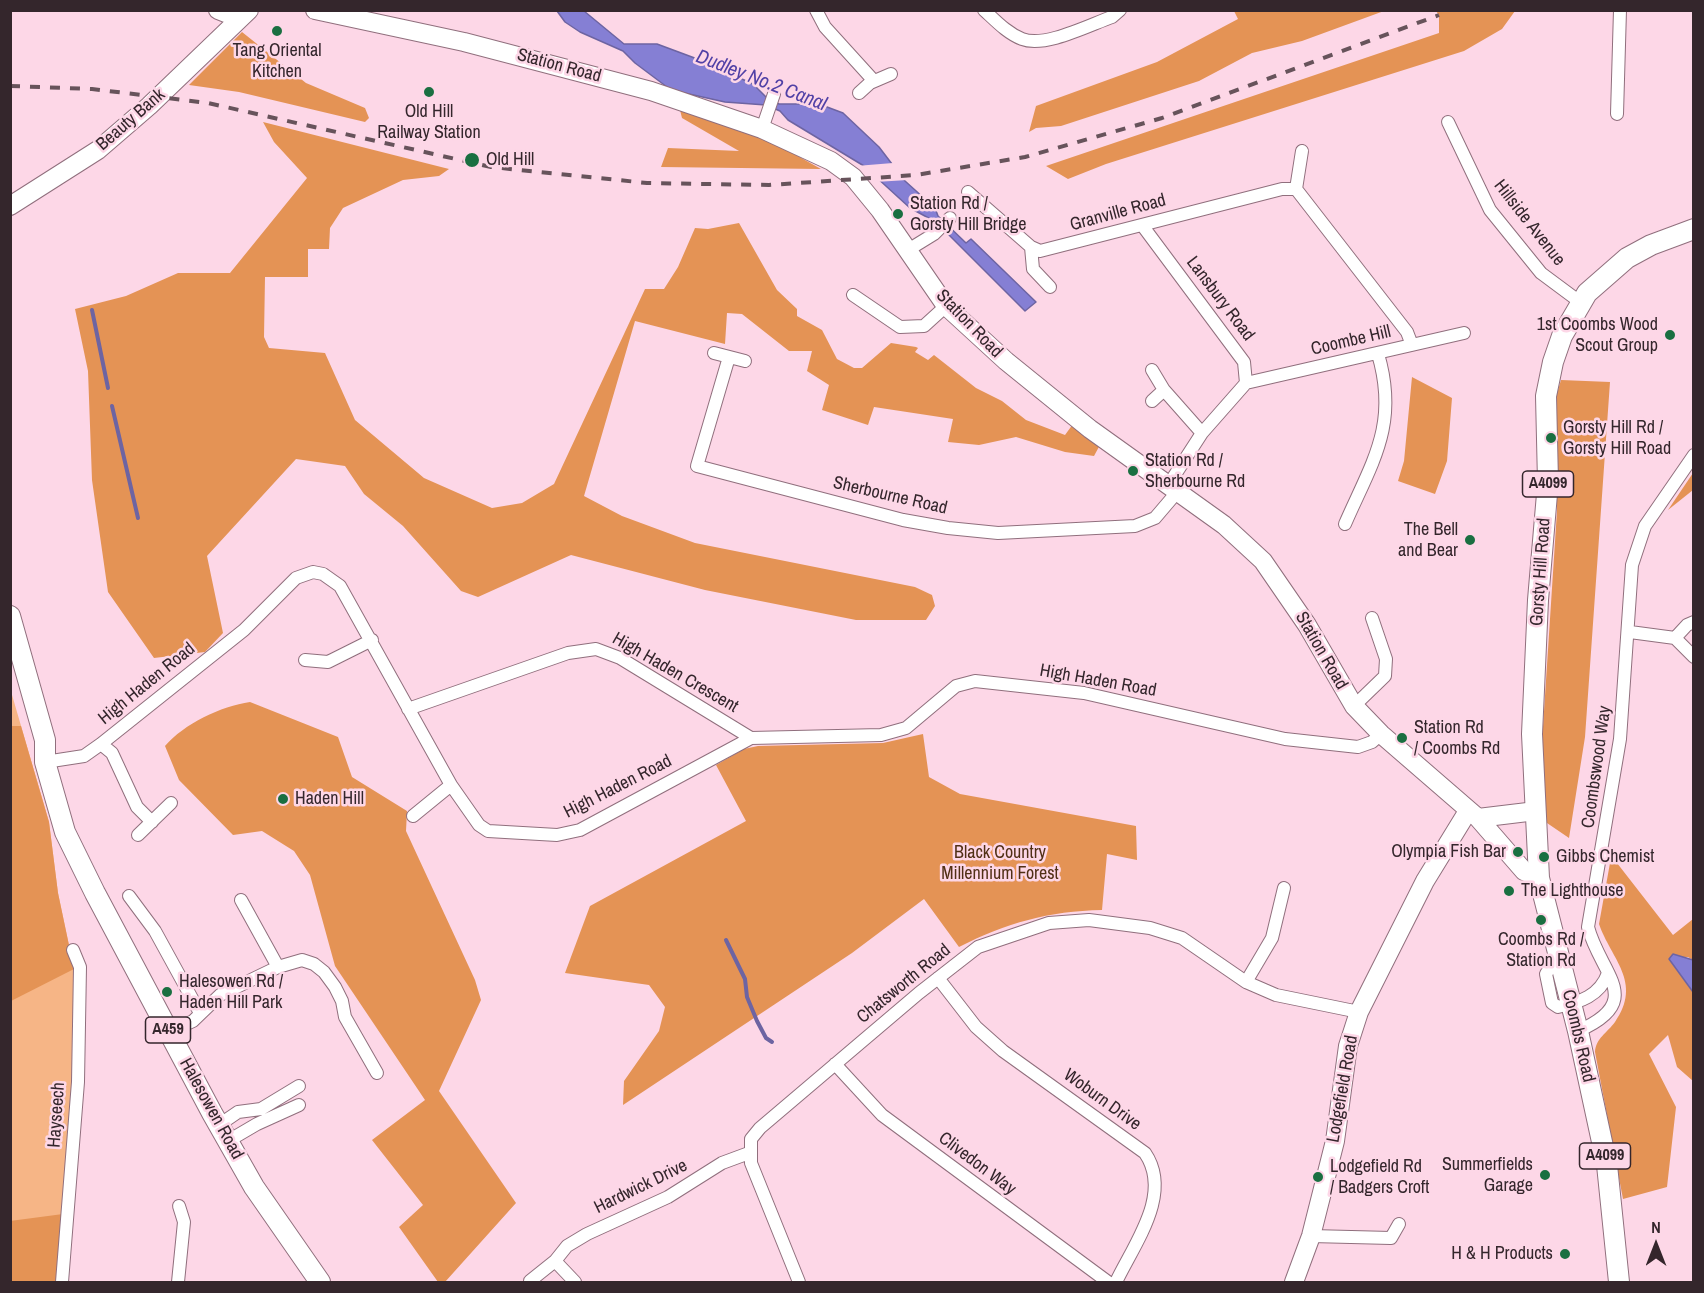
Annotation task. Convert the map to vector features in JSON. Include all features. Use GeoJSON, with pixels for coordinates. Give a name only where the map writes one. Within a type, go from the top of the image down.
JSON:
{"type":"FeatureCollection","features":[{"type":"Feature","properties":{"kind":"main road","name":"Gorsty Hill Road"},"geometry":{"type":"LineString","coordinates":[[1539,878],[1532,734],[1538,600],[1548,482],[1546,396],[1556,352],[1580,302],[1604,276],[1625,260],[1652,245],[1694,229]]}},
{"type":"Feature","properties":{"kind":"main road","name":"Halesowen Road"},"geometry":{"type":"LineString","coordinates":[[10,616],[45,740],[45,762]]}},
{"type":"Feature","properties":{"kind":"main road","name":"Halesowen Road"},"geometry":{"type":"LineString","coordinates":[[10,653],[36,744],[45,762],[66,832],[95,893],[254,1187],[320,1282]]}},
{"type":"Feature","properties":{"kind":"main road","name":"Coombs Road"},"geometry":{"type":"LineString","coordinates":[[1539,878],[1578,1031],[1607,1165],[1619,1282]]}},
{"type":"Feature","properties":{"kind":"street"},"geometry":{"type":"LineString","coordinates":[[218,10],[243,14]]}},
{"type":"Feature","properties":{"kind":"street","name":"Station Road"},"geometry":{"type":"LineString","coordinates":[[315,10],[464,42],[764,123],[831,161],[853,177],[880,210],[946,306],[1048,396],[1224,525],[1263,561],[1307,625],[1354,706],[1381,734],[1473,815]]}},
{"type":"Feature","properties":{"kind":"street"},"geometry":{"type":"LineString","coordinates":[[816,10],[825,27],[874,81]]}},
{"type":"Feature","properties":{"kind":"street"},"geometry":{"type":"LineString","coordinates":[[984,10],[1010,33],[1025,40],[1044,41],[1112,17],[1120,10]]}},
{"type":"Feature","properties":{"kind":"street"},"geometry":{"type":"LineString","coordinates":[[1617,114],[1620,10]]}},
{"type":"Feature","properties":{"kind":"street","name":"Beauty Bank"},"geometry":{"type":"LineString","coordinates":[[10,206],[98,150],[149,106],[243,14]]}},
{"type":"Feature","properties":{"kind":"street"},"geometry":{"type":"LineString","coordinates":[[859,93],[874,81],[891,74]]}},
{"type":"Feature","properties":{"kind":"street"},"geometry":{"type":"LineString","coordinates":[[764,123],[774,94]]}},
{"type":"Feature","properties":{"kind":"street","name":"Hillside Avenue"},"geometry":{"type":"LineString","coordinates":[[1449,122],[1490,210],[1541,273],[1580,302]]}},
{"type":"Feature","properties":{"kind":"street"},"geometry":{"type":"LineString","coordinates":[[1302,152],[1296,189],[1407,332],[1412,345]]}},
{"type":"Feature","properties":{"kind":"street","name":"Granville Road"},"geometry":{"type":"LineString","coordinates":[[1031,248],[1040,251],[1053,249],[1282,189],[1296,189]]}},
{"type":"Feature","properties":{"kind":"street"},"geometry":{"type":"LineString","coordinates":[[968,192],[1031,248],[1033,269],[1050,287]]}},
{"type":"Feature","properties":{"kind":"street"},"geometry":{"type":"LineString","coordinates":[[908,250],[934,234],[950,218]]}},
{"type":"Feature","properties":{"kind":"street","name":"Lansbury Road"},"geometry":{"type":"LineString","coordinates":[[1142,225],[1244,362],[1246,382]]}},
{"type":"Feature","properties":{"kind":"street"},"geometry":{"type":"LineString","coordinates":[[853,295],[900,327],[924,326],[946,306]]}},
{"type":"Feature","properties":{"kind":"street","name":"Coombe Hill"},"geometry":{"type":"LineString","coordinates":[[1246,382],[1464,333]]}},
{"type":"Feature","properties":{"kind":"street"},"geometry":{"type":"LineString","coordinates":[[714,353],[745,361]]}},
{"type":"Feature","properties":{"kind":"street"},"geometry":{"type":"LineString","coordinates":[[1345,524],[1380,446],[1384,428],[1387,396],[1378,354]]}},
{"type":"Feature","properties":{"kind":"street","name":"Sherbourne Road"},"geometry":{"type":"LineString","coordinates":[[729,357],[696,466],[903,520],[998,533],[1135,526],[1155,518],[1173,488]]}},
{"type":"Feature","properties":{"kind":"street"},"geometry":{"type":"LineString","coordinates":[[1152,370],[1164,390],[1202,433]]}},
{"type":"Feature","properties":{"kind":"street"},"geometry":{"type":"LineString","coordinates":[[1173,488],[1202,433],[1246,382]]}},
{"type":"Feature","properties":{"kind":"street"},"geometry":{"type":"LineString","coordinates":[[1152,401],[1164,390]]}},
{"type":"Feature","properties":{"kind":"street","name":"Coombswood Way"},"geometry":{"type":"LineString","coordinates":[[1578,1031],[1590,1026],[1612,1008],[1616,993],[1614,981],[1592,943],[1588,927],[1620,739],[1630,632],[1632,565],[1637,545],[1658,506],[1694,455]]}},
{"type":"Feature","properties":{"kind":"street","name":"High Haden Road"},"geometry":{"type":"LineString","coordinates":[[45,762],[84,756],[244,630],[296,578],[303,575],[323,574],[340,586],[451,785],[479,825],[488,831],[538,835],[580,830],[751,738],[881,735],[906,728],[956,686],[975,681],[1084,693],[1285,739],[1358,747],[1372,742],[1381,734]]}},
{"type":"Feature","properties":{"kind":"street"},"geometry":{"type":"LineString","coordinates":[[1354,706],[1385,676],[1386,658],[1372,618]]}},
{"type":"Feature","properties":{"kind":"street"},"geometry":{"type":"LineString","coordinates":[[1675,638],[1686,625],[1694,622]]}},
{"type":"Feature","properties":{"kind":"street"},"geometry":{"type":"LineString","coordinates":[[1630,632],[1675,638],[1694,657]]}},
{"type":"Feature","properties":{"kind":"street"},"geometry":{"type":"LineString","coordinates":[[305,660],[328,662],[372,640]]}},
{"type":"Feature","properties":{"kind":"street","name":"High Haden Crescent"},"geometry":{"type":"LineString","coordinates":[[408,709],[568,653],[596,649],[620,658],[751,738]]}},
{"type":"Feature","properties":{"kind":"street"},"geometry":{"type":"LineString","coordinates":[[101,744],[112,753],[137,807],[152,822]]}},
{"type":"Feature","properties":{"kind":"street"},"geometry":{"type":"LineString","coordinates":[[413,816],[451,785]]}},
{"type":"Feature","properties":{"kind":"street"},"geometry":{"type":"LineString","coordinates":[[138,835],[171,803]]}},
{"type":"Feature","properties":{"kind":"street"},"geometry":{"type":"LineString","coordinates":[[1473,815],[1536,811]]}},
{"type":"Feature","properties":{"kind":"street"},"geometry":{"type":"LineString","coordinates":[[1473,815],[1524,871],[1539,878]]}},
{"type":"Feature","properties":{"kind":"street","name":"Lodgefield Road"},"geometry":{"type":"LineString","coordinates":[[1294,1282],[1311,1236],[1335,1142],[1348,1046],[1359,1012],[1425,881],[1473,815]]}},
{"type":"Feature","properties":{"kind":"street"},"geometry":{"type":"LineString","coordinates":[[1246,982],[1272,938],[1284,888]]}},
{"type":"Feature","properties":{"kind":"street"},"geometry":{"type":"LineString","coordinates":[[129,896],[155,931],[200,1012]]}},
{"type":"Feature","properties":{"kind":"street"},"geometry":{"type":"LineString","coordinates":[[241,900],[278,967]]}},
{"type":"Feature","properties":{"kind":"street","name":"Chatsworth Road"},"geometry":{"type":"LineString","coordinates":[[749,1153],[751,1140],[760,1128],[978,947],[1049,922],[1089,920],[1150,928],[1182,938],[1246,982],[1276,995],[1359,1012]]}},
{"type":"Feature","properties":{"kind":"street","name":"Hayseech"},"geometry":{"type":"LineString","coordinates":[[62,1282],[78,1083],[80,967],[73,950]]}},
{"type":"Feature","properties":{"kind":"street"},"geometry":{"type":"LineString","coordinates":[[169,1032],[192,1021],[220,995],[278,967],[302,960],[324,972],[335,987],[342,1001],[345,1017],[377,1072]]}},
{"type":"Feature","properties":{"kind":"street"},"geometry":{"type":"LineString","coordinates":[[1571,1004],[1594,995],[1604,986],[1608,973]]}},
{"type":"Feature","properties":{"kind":"street","name":"Woburn Drive"},"geometry":{"type":"LineString","coordinates":[[938,978],[976,1027],[1003,1051],[1145,1153],[1155,1167],[1155,1202],[1116,1282]]}},
{"type":"Feature","properties":{"kind":"street","name":"Clivedon Way"},"geometry":{"type":"LineString","coordinates":[[835,1064],[882,1115],[1108,1282]]}},
{"type":"Feature","properties":{"kind":"street"},"geometry":{"type":"LineString","coordinates":[[223,1133],[238,1112],[261,1109],[299,1086]]}},
{"type":"Feature","properties":{"kind":"street"},"geometry":{"type":"LineString","coordinates":[[223,1133],[257,1124],[299,1105]]}},
{"type":"Feature","properties":{"kind":"street"},"geometry":{"type":"LineString","coordinates":[[749,1153],[797,1282]]}},
{"type":"Feature","properties":{"kind":"street","name":"Hardwick Drive"},"geometry":{"type":"LineString","coordinates":[[530,1281],[555,1261],[567,1246],[587,1234],[668,1197],[722,1163],[749,1153]]}},
{"type":"Feature","properties":{"kind":"street"},"geometry":{"type":"LineString","coordinates":[[178,1282],[184,1222],[179,1206]]}},
{"type":"Feature","properties":{"kind":"street"},"geometry":{"type":"LineString","coordinates":[[1311,1236],[1391,1238],[1400,1224]]}},
{"type":"Feature","properties":{"kind":"street"},"geometry":{"type":"LineString","coordinates":[[555,1261],[575,1282]]}},
{"type":"Feature","properties":{"kind":"shaded area"},"geometry":{"type":"Polygon","coordinates":[[[557,11],[584,11],[624,44],[657,44],[700,60],[753,84],[766,97],[779,104],[819,104],[843,113],[879,147],[905,181],[935,208],[938,216],[966,243],[971,239],[1036,302],[1025,311],[936,222],[910,208],[864,166],[788,120],[780,111],[766,105],[725,102],[671,90],[623,51],[580,32],[565,22],[557,11]]]}},
{"type":"Feature","properties":{"kind":"shaded area"},"geometry":{"type":"Polygon","coordinates":[[[10,688],[49,822],[58,893],[74,969],[75,1043],[63,1214],[11,1282],[10,688]]]}},
{"type":"Feature","properties":{"kind":"shaded area"},"geometry":{"type":"Polygon","coordinates":[[[1673,954],[1693,960],[1693,992],[1669,959],[1673,954]]]}},
{"type":"Feature","properties":{"kind":"green space"},"geometry":{"type":"Polygon","coordinates":[[[1234,11],[1384,11],[1302,41],[1252,53],[1199,81],[1061,126],[1036,128],[1029,132],[1036,106],[1157,62],[1238,19],[1234,11]]]}},
{"type":"Feature","properties":{"kind":"green space"},"geometry":{"type":"Polygon","coordinates":[[[1436,11],[1515,11],[1502,29],[1464,51],[1106,164],[1068,179],[1046,166],[1439,33],[1439,15],[1436,11]]]}},
{"type":"Feature","properties":{"kind":"green space"},"geometry":{"type":"Polygon","coordinates":[[[242,32],[306,83],[365,108],[369,118],[365,122],[239,92],[189,85],[242,32]]]}},
{"type":"Feature","properties":{"kind":"green space"},"geometry":{"type":"Polygon","coordinates":[[[680,110],[751,130],[821,169],[661,167],[668,148],[739,151],[682,118],[680,110]]]}},
{"type":"Feature","properties":{"kind":"green space"},"geometry":{"type":"Polygon","coordinates":[[[263,122],[449,169],[439,176],[403,180],[343,208],[330,228],[329,249],[308,249],[308,277],[265,277],[264,337],[269,348],[325,353],[355,420],[424,478],[492,508],[522,503],[554,484],[645,289],[664,289],[678,267],[695,228],[708,229],[739,223],[777,290],[797,309],[797,316],[822,330],[837,359],[854,368],[862,368],[891,343],[916,347],[918,348],[915,352],[928,360],[934,355],[976,388],[1002,401],[1026,420],[1065,435],[1073,424],[1101,443],[1094,456],[1065,452],[1016,437],[979,445],[948,442],[953,419],[874,407],[868,425],[822,410],[829,385],[807,371],[812,351],[789,351],[742,314],[727,313],[725,344],[635,321],[584,496],[622,516],[695,543],[915,587],[932,595],[935,606],[926,620],[856,620],[705,590],[571,555],[478,597],[461,591],[403,526],[364,494],[345,466],[296,459],[207,556],[223,633],[205,652],[154,658],[108,592],[92,480],[88,371],[75,309],[126,296],[178,273],[230,273],[307,178],[274,142],[263,122]]]}},
{"type":"Feature","properties":{"kind":"green space"},"geometry":{"type":"Polygon","coordinates":[[[1412,377],[1452,398],[1447,461],[1435,494],[1398,481],[1404,461],[1412,377]]]}},
{"type":"Feature","properties":{"kind":"green space"},"geometry":{"type":"Polygon","coordinates":[[[1561,380],[1610,382],[1585,737],[1569,838],[1547,823],[1540,773],[1557,511],[1556,397],[1561,380]]]}},
{"type":"Feature","properties":{"kind":"green space"},"geometry":{"type":"Polygon","coordinates":[[[1693,473],[1693,490],[1668,510],[1693,473]]]}},
{"type":"Feature","properties":{"kind":"green space"},"geometry":{"type":"Polygon","coordinates":[[[250,702],[338,737],[352,777],[407,811],[406,831],[475,980],[481,1000],[439,1091],[516,1203],[445,1282],[438,1282],[399,1227],[423,1205],[372,1140],[425,1100],[335,966],[310,875],[294,851],[262,831],[233,835],[179,780],[165,746],[182,730],[204,717],[227,707],[250,702]]]}},
{"type":"Feature","properties":{"kind":"green space"},"geometry":{"type":"Polygon","coordinates":[[[10,726],[21,726],[49,822],[58,893],[74,969],[11,1001],[10,726]]]}},
{"type":"Feature","properties":{"kind":"green space","name":"Black Country Millennium Forest"},"geometry":{"type":"Polygon","coordinates":[[[923,734],[929,777],[960,794],[1136,826],[1137,860],[1107,854],[1102,910],[1064,913],[1028,920],[994,931],[959,947],[924,899],[852,953],[623,1105],[624,1081],[659,1031],[665,1007],[649,985],[565,973],[590,906],[746,821],[716,765],[744,749],[758,746],[883,743],[923,734]]]}},
{"type":"Feature","properties":{"kind":"green space"},"geometry":{"type":"Polygon","coordinates":[[[1610,863],[1617,863],[1673,935],[1693,919],[1693,960],[1688,957],[1669,959],[1693,992],[1693,1081],[1677,1067],[1668,1035],[1649,1054],[1676,1107],[1667,1187],[1623,1199],[1595,1052],[1600,1039],[1615,1022],[1623,1008],[1626,995],[1622,971],[1599,924],[1610,863]]]}},
{"type":"Feature","properties":{"kind":"green space"},"geometry":{"type":"Polygon","coordinates":[[[63,1214],[57,1282],[11,1282],[10,1221],[63,1214]]]}},
{"type":"Feature","properties":{"kind":"pier"},"geometry":{"type":"Polygon","coordinates":[[[893,163],[908,180],[875,182],[856,166],[893,163]]]}},
{"type":"Feature","properties":{"kind":"waterway"},"geometry":{"type":"LineString","coordinates":[[92,310],[108,388]]}},
{"type":"Feature","properties":{"kind":"waterway"},"geometry":{"type":"LineString","coordinates":[[112,406],[138,518]]}},
{"type":"Feature","properties":{"kind":"waterway"},"geometry":{"type":"LineString","coordinates":[[726,940],[745,979],[747,997],[757,1021],[766,1038],[772,1042]]}},
{"type":"Feature","properties":{"kind":"railway"},"geometry":{"type":"LineString","coordinates":[[10,86],[92,89],[208,103],[491,167],[647,183],[769,185],[916,175],[1025,157],[1162,118],[1439,15]]}},
{"type":"Feature","properties":{"kind":"place","name":"Tang Oriental Kitchen"},"geometry":{"type":"Point","coordinates":[277,31]}},
{"type":"Feature","properties":{"kind":"place","name":"Old Hill Railway Station"},"geometry":{"type":"Point","coordinates":[429,92]}},
{"type":"Feature","properties":{"kind":"place","name":"Old Hill"},"geometry":{"type":"Point","coordinates":[472,160]}},
{"type":"Feature","properties":{"kind":"place","name":"Station Rd / Gorsty Hill Bridge"},"geometry":{"type":"Point","coordinates":[898,214]}},
{"type":"Feature","properties":{"kind":"place","name":"1st Coombs Wood Scout Group"},"geometry":{"type":"Point","coordinates":[1670,335]}},
{"type":"Feature","properties":{"kind":"place","name":"Gorsty Hill Rd / Gorsty Hill Road"},"geometry":{"type":"Point","coordinates":[1551,438]}},
{"type":"Feature","properties":{"kind":"place","name":"Station Rd / Sherbourne Rd"},"geometry":{"type":"Point","coordinates":[1133,471]}},
{"type":"Feature","properties":{"kind":"place","name":"The Bell and Bear"},"geometry":{"type":"Point","coordinates":[1470,540]}},
{"type":"Feature","properties":{"kind":"place","name":"Station Rd / Coombs Rd"},"geometry":{"type":"Point","coordinates":[1402,738]}},
{"type":"Feature","properties":{"kind":"place","name":"Haden Hill"},"geometry":{"type":"Point","coordinates":[283,799]}},
{"type":"Feature","properties":{"kind":"place","name":"Olympia Fish Bar"},"geometry":{"type":"Point","coordinates":[1518,852]}},
{"type":"Feature","properties":{"kind":"place","name":"Gibbs Chemist"},"geometry":{"type":"Point","coordinates":[1544,857]}},
{"type":"Feature","properties":{"kind":"place","name":"The Lighthouse"},"geometry":{"type":"Point","coordinates":[1509,891]}},
{"type":"Feature","properties":{"kind":"place","name":"Coombs Rd / Station Rd"},"geometry":{"type":"Point","coordinates":[1541,920]}},
{"type":"Feature","properties":{"kind":"place","name":"Halesowen Rd / Haden Hill Park"},"geometry":{"type":"Point","coordinates":[167,992]}},
{"type":"Feature","properties":{"kind":"place","name":"Summerfields Garage"},"geometry":{"type":"Point","coordinates":[1545,1175]}},
{"type":"Feature","properties":{"kind":"place","name":"Lodgefield Rd / Badgers Croft"},"geometry":{"type":"Point","coordinates":[1318,1177]}},
{"type":"Feature","properties":{"kind":"place","name":"H & H Products"},"geometry":{"type":"Point","coordinates":[1565,1254]}},
{"type":"Feature","properties":{"kind":"water label","name":"Dudley No.2 Canal"},"geometry":{"type":"Point","coordinates":[761,81]}}]}
